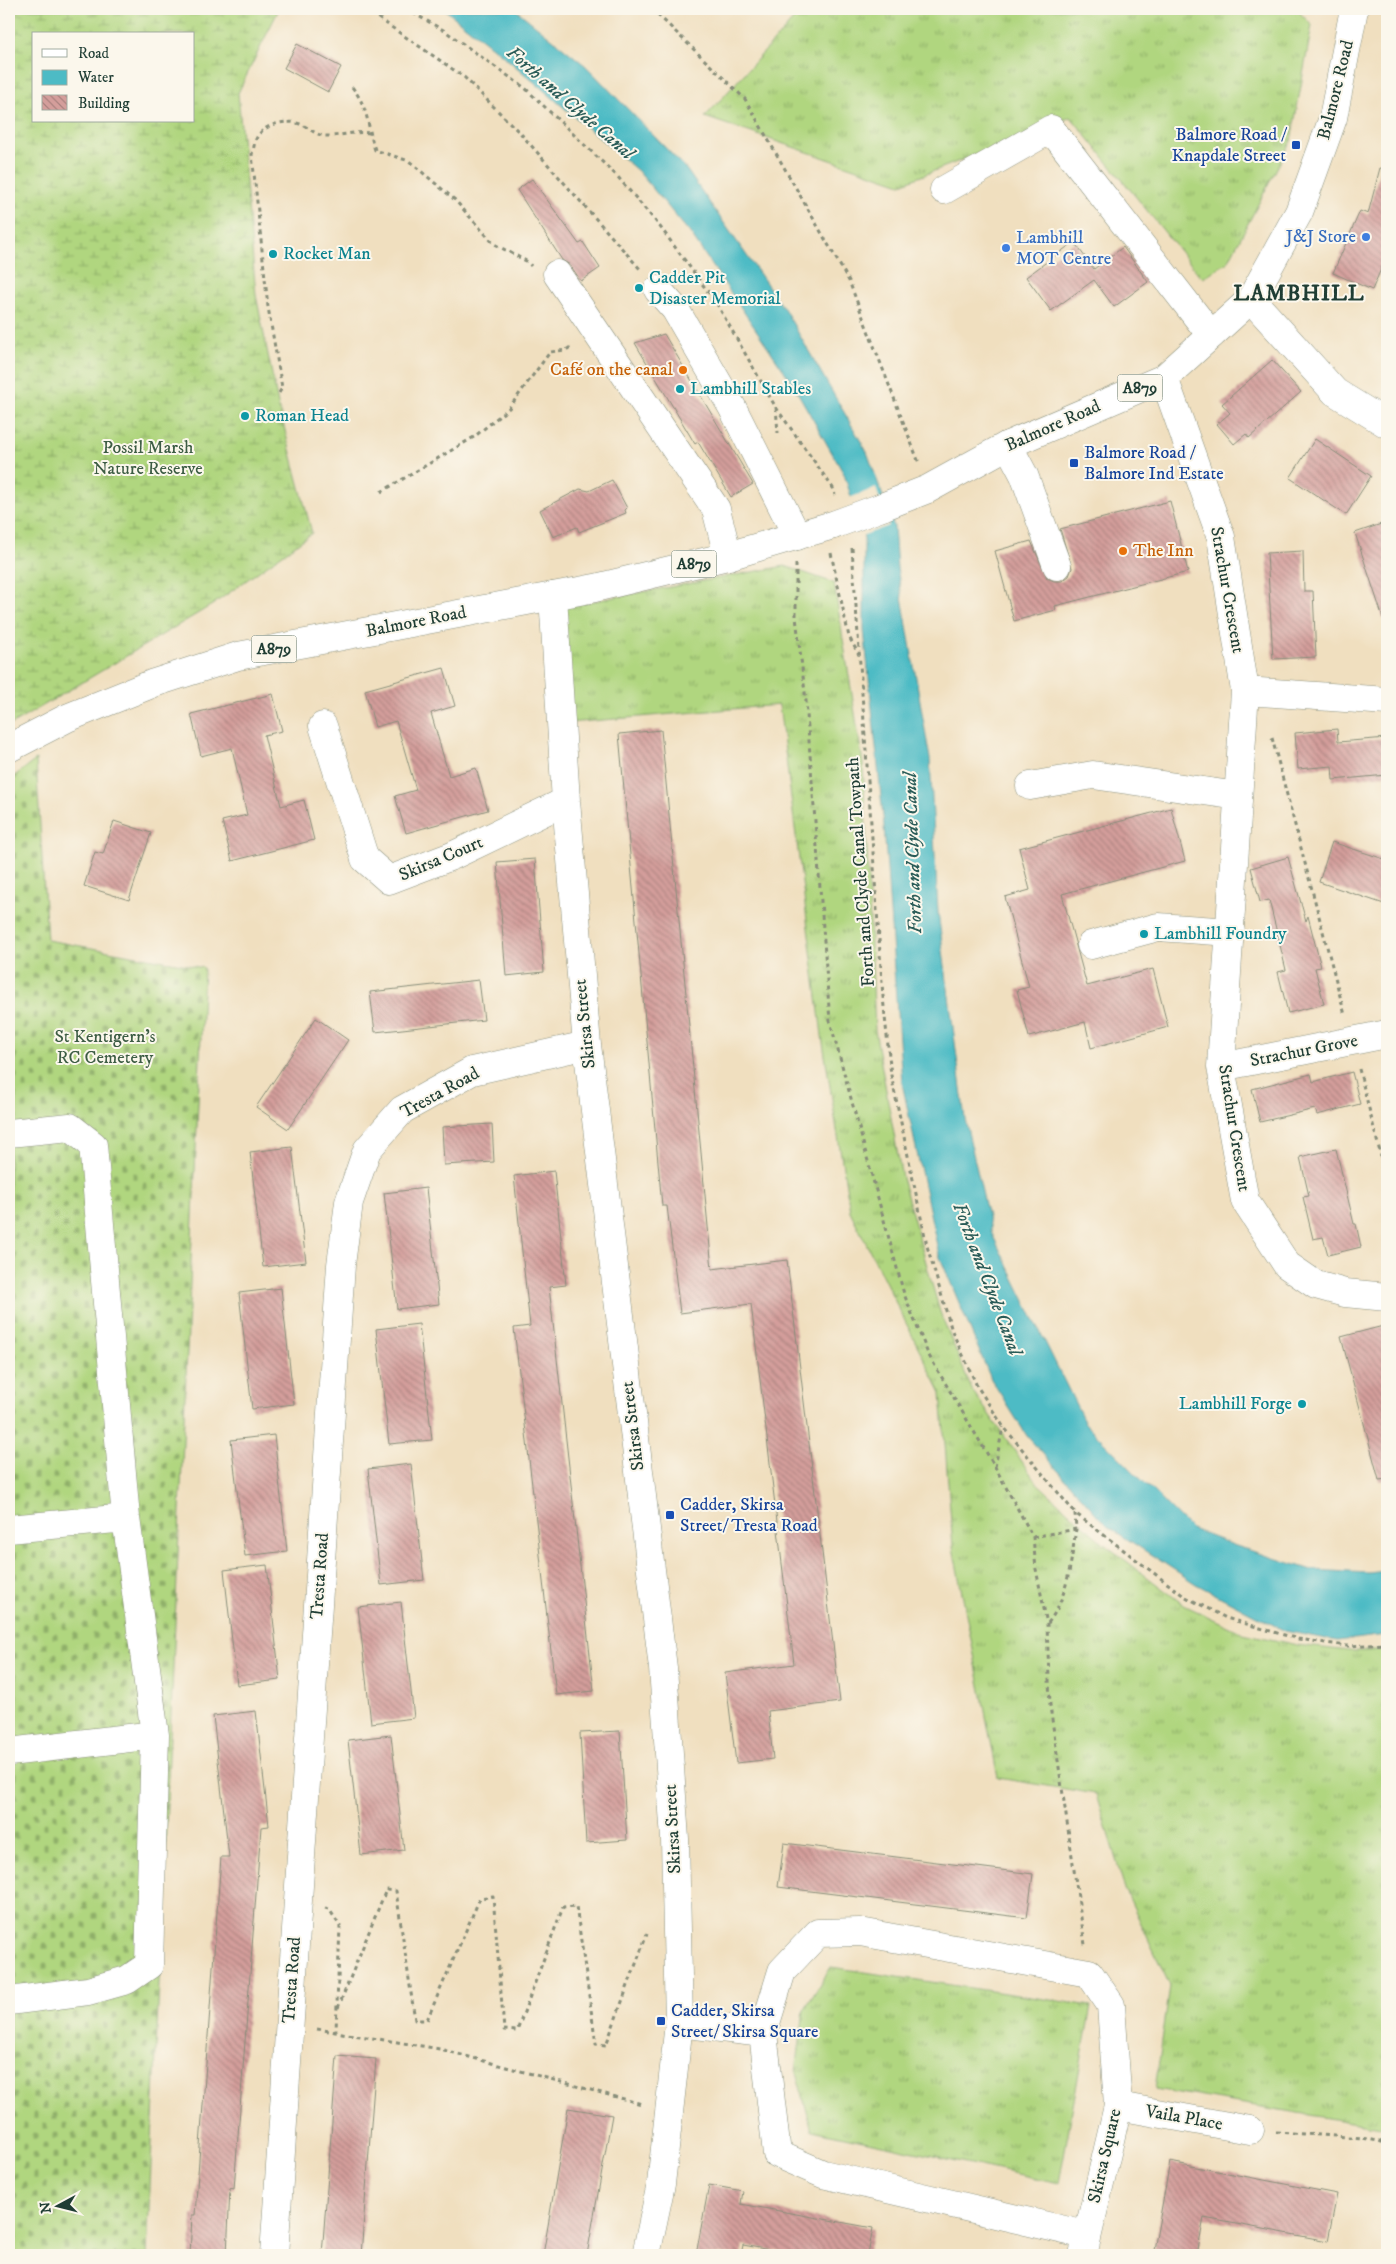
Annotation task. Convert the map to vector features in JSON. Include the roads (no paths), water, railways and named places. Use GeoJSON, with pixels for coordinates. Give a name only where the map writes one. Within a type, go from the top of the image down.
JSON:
{"type":"FeatureCollection","features":[{"type":"Feature","properties":{"kind":"street","name":"Balmore Road"},"geometry":{"type":"LineString","coordinates":[[9,748],[67,718],[154,683],[238,656],[595,588],[825,533],[882,507],[928,489],[1008,445],[1164,378],[1250,298],[1299,212],[1332,118],[1354,9]]}},
{"type":"Feature","properties":{"kind":"street"},"geometry":{"type":"LineString","coordinates":[[944,190],[1051,129],[1211,335]]}},
{"type":"Feature","properties":{"kind":"street"},"geometry":{"type":"LineString","coordinates":[[557,274],[716,509],[728,556]]}},
{"type":"Feature","properties":{"kind":"street"},"geometry":{"type":"LineString","coordinates":[[658,290],[675,309],[727,399],[825,533]]}},
{"type":"Feature","properties":{"kind":"street"},"geometry":{"type":"LineString","coordinates":[[1250,298],[1335,392],[1387,424]]}},
{"type":"Feature","properties":{"kind":"street","name":"Strachur Crescent"},"geometry":{"type":"LineString","coordinates":[[1164,378],[1221,537],[1244,691],[1231,932],[1221,1067],[1245,1201],[1287,1265],[1316,1285],[1345,1293],[1387,1298]]}},
{"type":"Feature","properties":{"kind":"street"},"geometry":{"type":"LineString","coordinates":[[1008,445],[1024,475],[1057,566]]}},
{"type":"Feature","properties":{"kind":"street","name":"Skirsa Street"},"geometry":{"type":"LineString","coordinates":[[553,596],[566,801],[587,1045],[663,1668],[675,1839],[679,2023],[661,2184],[646,2255]]}},
{"type":"Feature","properties":{"kind":"street"},"geometry":{"type":"LineString","coordinates":[[1244,691],[1387,701]]}},
{"type":"Feature","properties":{"kind":"street","name":"Skirsa Court"},"geometry":{"type":"LineString","coordinates":[[322,726],[366,859],[389,880],[452,856],[566,801]]}},
{"type":"Feature","properties":{"kind":"street"},"geometry":{"type":"LineString","coordinates":[[1030,786],[1093,776],[1238,796]]}},
{"type":"Feature","properties":{"kind":"street"},"geometry":{"type":"LineString","coordinates":[[1091,945],[1158,927],[1231,932]]}},
{"type":"Feature","properties":{"kind":"street","name":"Strachur Grove"},"geometry":{"type":"LineString","coordinates":[[1221,1067],[1352,1043],[1387,1034]]}},
{"type":"Feature","properties":{"kind":"street","name":"Tresta Road"},"geometry":{"type":"LineString","coordinates":[[274,2255],[340,1275],[349,1202],[367,1150],[402,1110],[472,1071],[587,1045]]}},
{"type":"Feature","properties":{"kind":"street"},"geometry":{"type":"LineString","coordinates":[[9,1133],[70,1127],[93,1145],[126,1518],[155,1735],[150,1965],[127,1980],[88,1991],[9,2001]]}},
{"type":"Feature","properties":{"kind":"street"},"geometry":{"type":"LineString","coordinates":[[9,1529],[126,1518]]}},
{"type":"Feature","properties":{"kind":"street"},"geometry":{"type":"LineString","coordinates":[[9,1752],[155,1735]]}},
{"type":"Feature","properties":{"kind":"street","name":"Skirsa Square"},"geometry":{"type":"LineString","coordinates":[[860,1932],[1089,1973],[1112,2005],[1118,2106],[1085,2245],[823,2174],[777,2154],[763,2033],[782,1971],[818,1933],[860,1932]]}},
{"type":"Feature","properties":{"kind":"street"},"geometry":{"type":"LineString","coordinates":[[679,2023],[763,2033]]}},
{"type":"Feature","properties":{"kind":"street","name":"Vaila Place"},"geometry":{"type":"LineString","coordinates":[[1118,2106],[1250,2130]]}},
{"type":"Feature","properties":{"kind":"water","name":"Forth and Clyde Canal"},"geometry":{"type":"Polygon","coordinates":[[[444,9],[515,9],[586,66],[686,169],[785,310],[867,452],[894,527],[897,568],[930,759],[938,912],[965,1119],[992,1234],[1085,1423],[1191,1529],[1236,1546],[1312,1570],[1369,1573],[1387,1571],[1387,1635],[1337,1641],[1285,1631],[1196,1584],[1107,1526],[1027,1436],[991,1379],[939,1255],[902,1083],[884,826],[864,630],[864,538],[844,474],[791,381],[690,233],[638,171],[506,58],[444,9]]]}},
{"type":"Feature","properties":{"kind":"place","name":"Balmore Road / Knapdale Street"},"geometry":{"type":"Point","coordinates":[1296,145]}},
{"type":"Feature","properties":{"kind":"place","name":"J&J Store"},"geometry":{"type":"Point","coordinates":[1366,237]}},
{"type":"Feature","properties":{"kind":"place","name":"Lambhill MOT Centre"},"geometry":{"type":"Point","coordinates":[1006,248]}},
{"type":"Feature","properties":{"kind":"place","name":"Rocket Man"},"geometry":{"type":"Point","coordinates":[273,254]}},
{"type":"Feature","properties":{"kind":"place","name":"Cadder Pit Disaster Memorial"},"geometry":{"type":"Point","coordinates":[639,288]}},
{"type":"Feature","properties":{"kind":"place","name":"Café on the canal"},"geometry":{"type":"Point","coordinates":[683,370]}},
{"type":"Feature","properties":{"kind":"place","name":"Lambhill Stables"},"geometry":{"type":"Point","coordinates":[680,389]}},
{"type":"Feature","properties":{"kind":"place","name":"Roman Head"},"geometry":{"type":"Point","coordinates":[245,416]}},
{"type":"Feature","properties":{"kind":"place","name":"Balmore Road / Balmore Ind Estate"},"geometry":{"type":"Point","coordinates":[1074,463]}},
{"type":"Feature","properties":{"kind":"place","name":"The Inn"},"geometry":{"type":"Point","coordinates":[1123,551]}},
{"type":"Feature","properties":{"kind":"place","name":"Lambhill Foundry"},"geometry":{"type":"Point","coordinates":[1144,934]}},
{"type":"Feature","properties":{"kind":"place","name":"Lambhill Forge"},"geometry":{"type":"Point","coordinates":[1302,1404]}},
{"type":"Feature","properties":{"kind":"place","name":"Cadder, Skirsa Street/ Tresta Road"},"geometry":{"type":"Point","coordinates":[670,1515]}},
{"type":"Feature","properties":{"kind":"place","name":"Cadder, Skirsa Street/ Skirsa Square"},"geometry":{"type":"Point","coordinates":[661,2021]}},
{"type":"Feature","properties":{"kind":"district","name":"LAMBHILL"},"geometry":{"type":"Point","coordinates":[1299,293]}},
{"type":"Feature","properties":{"kind":"park label","name":"Possil Marsh Nature Reserve"},"geometry":{"type":"Point","coordinates":[148,458]}},
{"type":"Feature","properties":{"kind":"park label","name":"St Kentigern's RC Cemetery"},"geometry":{"type":"Point","coordinates":[105,1047]}}]}
